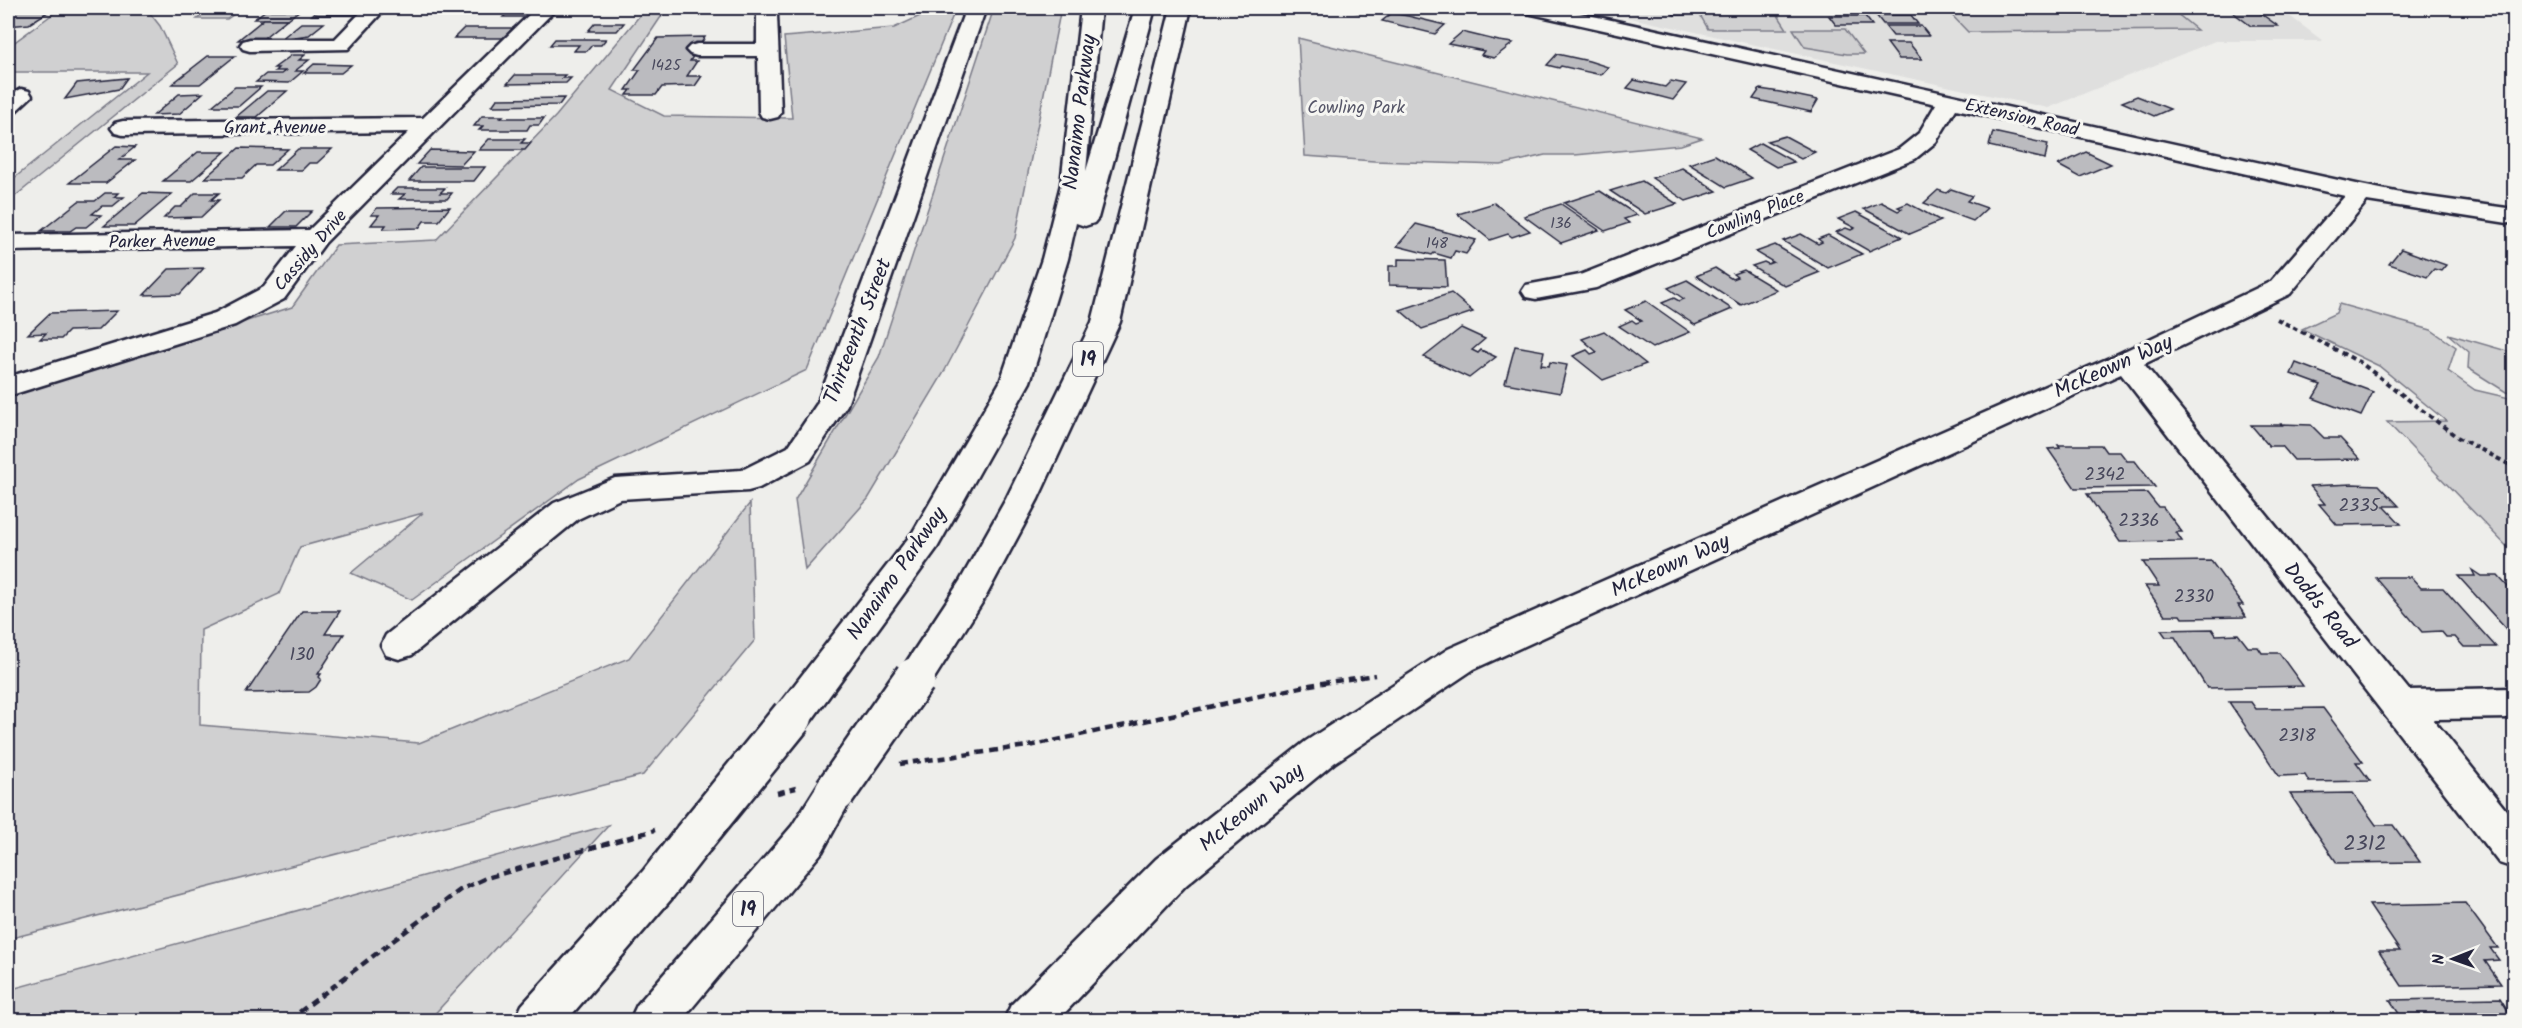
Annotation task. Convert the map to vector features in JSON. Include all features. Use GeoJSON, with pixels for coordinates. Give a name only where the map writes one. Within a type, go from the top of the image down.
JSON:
{"type":"FeatureCollection","features":[{"type":"Feature","properties":{"kind":"main road"},"geometry":{"type":"LineString","coordinates":[[250,45],[341,45],[376,8]]}},
{"type":"Feature","properties":{"kind":"main road","name":"Cassidy Drive"},"geometry":{"type":"LineString","coordinates":[[8,387],[225,319],[274,293],[316,238],[548,8]]}},
{"type":"Feature","properties":{"kind":"main road"},"geometry":{"type":"LineString","coordinates":[[770,112],[767,15],[771,8]]}},
{"type":"Feature","properties":{"kind":"main road","name":"Thirteenth Street"},"geometry":{"type":"LineString","coordinates":[[399,645],[566,511],[615,489],[748,480],[799,454],[832,405],[976,8]]}},
{"type":"Feature","properties":{"kind":"main road","name":"Nanaimo Parkway"},"geometry":{"type":"LineString","coordinates":[[538,1020],[658,884],[792,717],[925,540],[1015,382],[1055,259],[1073,184],[1091,8]]}},
{"type":"Feature","properties":{"kind":"main road"},"geometry":{"type":"LineString","coordinates":[[1015,382],[1043,333],[1063,285],[1086,215],[1145,8]]}},
{"type":"Feature","properties":{"kind":"main road","name":"19"},"geometry":{"type":"LineString","coordinates":[[653,1020],[807,839],[835,792],[973,590],[1022,499],[1106,322],[1181,8]]}},
{"type":"Feature","properties":{"kind":"main road","name":"Extension Road"},"geometry":{"type":"LineString","coordinates":[[1532,8],[2361,192],[2514,216]]}},
{"type":"Feature","properties":{"kind":"main road"},"geometry":{"type":"LineString","coordinates":[[697,50],[768,50]]}},
{"type":"Feature","properties":{"kind":"main road","name":"Cowling Place"},"geometry":{"type":"LineString","coordinates":[[1536,291],[1586,282],[1907,154],[1928,137],[1949,101]]}},
{"type":"Feature","properties":{"kind":"main road","name":"Grant Avenue"},"geometry":{"type":"LineString","coordinates":[[123,128],[427,126]]}},
{"type":"Feature","properties":{"kind":"main road","name":"McKeown Way"},"geometry":{"type":"LineString","coordinates":[[1027,1020],[1171,872],[1320,752],[1461,659],[2126,361],[2280,288],[2361,192]]}},
{"type":"Feature","properties":{"kind":"main road","name":"Parker Avenue"},"geometry":{"type":"LineString","coordinates":[[8,243],[316,238]]}},
{"type":"Feature","properties":{"kind":"main road","name":"Dodds Road"},"geometry":{"type":"LineString","coordinates":[[2126,361],[2514,850]]}},
{"type":"Feature","properties":{"kind":"main road"},"geometry":{"type":"LineString","coordinates":[[2400,705],[2514,703]]}},
{"type":"Feature","properties":{"kind":"path"},"geometry":{"type":"LineString","coordinates":[[2264,296],[2284,311],[2275,318],[2314,336],[2361,363],[2457,437],[2514,467]]}},
{"type":"Feature","properties":{"kind":"shaded area"},"geometry":{"type":"Polygon","coordinates":[[[1584,8],[2279,8],[2323,41],[2215,41],[2048,108],[1584,8]]]}},
{"type":"Feature","properties":{"kind":"green space"},"geometry":{"type":"Polygon","coordinates":[[[61,8],[152,8],[149,12],[160,26],[178,64],[8,202],[8,183],[147,72],[8,72],[8,47],[61,8]]]}},
{"type":"Feature","properties":{"kind":"green space"},"geometry":{"type":"Polygon","coordinates":[[[211,8],[243,8],[227,19],[197,19],[211,8]]]}},
{"type":"Feature","properties":{"kind":"green space"},"geometry":{"type":"Polygon","coordinates":[[[646,8],[667,8],[612,90],[664,116],[792,118],[784,37],[894,28],[931,11],[931,8],[956,8],[807,370],[579,479],[412,600],[351,573],[423,513],[300,547],[279,594],[201,630],[200,725],[419,743],[629,658],[750,503],[755,640],[643,775],[8,939],[8,396],[292,307],[336,245],[436,240],[556,116],[646,8]]]}},
{"type":"Feature","properties":{"kind":"green space"},"geometry":{"type":"Polygon","coordinates":[[[994,8],[1061,8],[1015,238],[943,374],[868,499],[805,570],[795,500],[879,357],[994,8]]]}},
{"type":"Feature","properties":{"kind":"green space"},"geometry":{"type":"Polygon","coordinates":[[[1945,8],[2170,8],[2197,30],[1968,32],[1945,8]]]}},
{"type":"Feature","properties":{"kind":"green space"},"geometry":{"type":"Polygon","coordinates":[[[1776,12],[1787,29],[1708,29],[1699,13],[1776,12]]]}},
{"type":"Feature","properties":{"kind":"green space"},"geometry":{"type":"Polygon","coordinates":[[[1793,29],[1845,29],[1864,54],[1847,54],[1805,47],[1793,29]]]}},
{"type":"Feature","properties":{"kind":"green space","name":"Cowling Park"},"geometry":{"type":"Polygon","coordinates":[[[1298,38],[1702,138],[1681,145],[1575,155],[1545,155],[1501,165],[1374,161],[1305,156],[1298,38]]]}},
{"type":"Feature","properties":{"kind":"green space"},"geometry":{"type":"Polygon","coordinates":[[[2339,304],[2431,330],[2456,347],[2448,371],[2475,390],[2514,399],[2514,554],[2387,422],[2446,421],[2379,366],[2302,329],[2336,313],[2339,304]]]}},
{"type":"Feature","properties":{"kind":"green space"},"geometry":{"type":"Polygon","coordinates":[[[2448,334],[2514,353],[2514,394],[2506,392],[2468,368],[2469,352],[2448,334]]]}},
{"type":"Feature","properties":{"kind":"green space"},"geometry":{"type":"Polygon","coordinates":[[[609,825],[429,1020],[8,1020],[8,990],[609,825]]]}},
{"type":"Feature","properties":{"kind":"building"},"geometry":{"type":"Polygon","coordinates":[[[19,8],[54,8],[29,24],[8,26],[8,19],[11,17],[8,15],[19,8]]]}},
{"type":"Feature","properties":{"kind":"building"},"geometry":{"type":"Polygon","coordinates":[[[321,8],[366,8],[357,15],[312,15],[321,8]]]}},
{"type":"Feature","properties":{"kind":"building"},"geometry":{"type":"Polygon","coordinates":[[[1337,8],[1369,8],[1362,13],[1337,8]]]}},
{"type":"Feature","properties":{"kind":"building"},"geometry":{"type":"Polygon","coordinates":[[[1670,8],[1706,8],[1710,14],[1674,15],[1670,8]]]}},
{"type":"Feature","properties":{"kind":"building"},"geometry":{"type":"Polygon","coordinates":[[[2227,8],[2253,8],[2278,26],[2251,26],[2227,8]]]}},
{"type":"Feature","properties":{"kind":"building"},"geometry":{"type":"Polygon","coordinates":[[[489,9],[538,9],[531,17],[503,17],[506,14],[484,14],[489,9]]]}},
{"type":"Feature","properties":{"kind":"building"},"geometry":{"type":"Polygon","coordinates":[[[266,10],[300,10],[288,19],[254,19],[266,10]]]}},
{"type":"Feature","properties":{"kind":"building"},"geometry":{"type":"Polygon","coordinates":[[[1392,13],[1445,25],[1435,34],[1382,21],[1392,13]]]}},
{"type":"Feature","properties":{"kind":"building"},"geometry":{"type":"Polygon","coordinates":[[[1876,15],[1911,15],[1918,24],[1883,24],[1876,15]]]}},
{"type":"Feature","properties":{"kind":"building"},"geometry":{"type":"Polygon","coordinates":[[[1829,16],[1865,16],[1872,25],[1836,25],[1829,16]]]}},
{"type":"Feature","properties":{"kind":"building"},"geometry":{"type":"Polygon","coordinates":[[[264,19],[287,19],[261,40],[238,40],[264,19]]]}},
{"type":"Feature","properties":{"kind":"building"},"geometry":{"type":"Polygon","coordinates":[[[301,23],[324,23],[309,35],[281,39],[301,23]]]}},
{"type":"Feature","properties":{"kind":"building"},"geometry":{"type":"Polygon","coordinates":[[[595,23],[624,23],[617,31],[588,31],[595,23]]]}},
{"type":"Feature","properties":{"kind":"building"},"geometry":{"type":"Polygon","coordinates":[[[1885,26],[1921,26],[1929,36],[1893,36],[1885,26]]]}},
{"type":"Feature","properties":{"kind":"building"},"geometry":{"type":"Polygon","coordinates":[[[464,28],[513,28],[504,38],[454,38],[464,28]]]}},
{"type":"Feature","properties":{"kind":"building"},"geometry":{"type":"Polygon","coordinates":[[[1462,32],[1513,43],[1494,58],[1481,55],[1484,51],[1448,44],[1462,32]]]}},
{"type":"Feature","properties":{"kind":"building"},"geometry":{"type":"Polygon","coordinates":[[[705,37],[690,61],[697,61],[687,76],[702,76],[695,86],[662,87],[656,95],[627,95],[631,90],[626,90],[640,70],[634,70],[658,38],[705,37]]]}},
{"type":"Feature","properties":{"kind":"building"},"geometry":{"type":"Polygon","coordinates":[[[555,39],[606,39],[601,45],[592,45],[587,51],[574,51],[579,45],[550,45],[555,39]]]}},
{"type":"Feature","properties":{"kind":"building"},"geometry":{"type":"Polygon","coordinates":[[[1887,43],[1909,43],[1922,59],[1899,59],[1887,43]]]}},
{"type":"Feature","properties":{"kind":"building"},"geometry":{"type":"Polygon","coordinates":[[[1557,54],[1608,67],[1601,75],[1547,65],[1557,54]]]}},
{"type":"Feature","properties":{"kind":"building"},"geometry":{"type":"Polygon","coordinates":[[[292,55],[305,55],[299,60],[309,60],[295,71],[303,71],[289,83],[256,82],[266,74],[281,74],[285,71],[275,71],[278,68],[274,68],[292,55]]]}},
{"type":"Feature","properties":{"kind":"building"},"geometry":{"type":"Polygon","coordinates":[[[208,56],[235,56],[200,84],[172,84],[208,56]]]}},
{"type":"Feature","properties":{"kind":"building"},"geometry":{"type":"Polygon","coordinates":[[[314,64],[351,65],[341,73],[304,73],[314,64]]]}},
{"type":"Feature","properties":{"kind":"building"},"geometry":{"type":"Polygon","coordinates":[[[515,75],[565,75],[562,78],[571,78],[566,83],[507,84],[515,75]]]}},
{"type":"Feature","properties":{"kind":"building"},"geometry":{"type":"Polygon","coordinates":[[[127,78],[119,89],[65,99],[77,83],[127,78]]]}},
{"type":"Feature","properties":{"kind":"building"},"geometry":{"type":"Polygon","coordinates":[[[1634,80],[1665,87],[1671,81],[1686,84],[1673,100],[1627,88],[1634,80]]]}},
{"type":"Feature","properties":{"kind":"building"},"geometry":{"type":"Polygon","coordinates":[[[235,87],[261,87],[239,106],[212,106],[235,87]]]}},
{"type":"Feature","properties":{"kind":"building"},"geometry":{"type":"Polygon","coordinates":[[[1760,89],[1818,100],[1811,112],[1753,99],[1760,89]]]}},
{"type":"Feature","properties":{"kind":"building"},"geometry":{"type":"Polygon","coordinates":[[[267,91],[287,91],[257,117],[236,117],[267,91]]]}},
{"type":"Feature","properties":{"kind":"building"},"geometry":{"type":"Polygon","coordinates":[[[203,93],[179,114],[154,115],[179,94],[203,93]]]}},
{"type":"Feature","properties":{"kind":"building"},"geometry":{"type":"Polygon","coordinates":[[[2137,96],[2170,109],[2154,116],[2122,102],[2137,96]]]}},
{"type":"Feature","properties":{"kind":"building"},"geometry":{"type":"Polygon","coordinates":[[[564,98],[559,105],[492,106],[497,99],[564,98]]]}},
{"type":"Feature","properties":{"kind":"building"},"geometry":{"type":"Polygon","coordinates":[[[482,116],[544,118],[539,125],[530,125],[527,130],[479,130],[483,126],[474,126],[482,116]]]}},
{"type":"Feature","properties":{"kind":"building"},"geometry":{"type":"Polygon","coordinates":[[[1993,132],[2048,144],[2045,159],[1989,146],[1993,132]]]}},
{"type":"Feature","properties":{"kind":"building"},"geometry":{"type":"Polygon","coordinates":[[[1785,136],[1815,152],[1801,159],[1767,141],[1785,136]]]}},
{"type":"Feature","properties":{"kind":"building"},"geometry":{"type":"Polygon","coordinates":[[[489,139],[525,139],[521,143],[531,143],[525,150],[479,150],[489,139]]]}},
{"type":"Feature","properties":{"kind":"building"},"geometry":{"type":"Polygon","coordinates":[[[1760,143],[1794,162],[1776,167],[1747,150],[1760,143]]]}},
{"type":"Feature","properties":{"kind":"building"},"geometry":{"type":"Polygon","coordinates":[[[116,146],[135,147],[119,160],[135,160],[106,183],[69,183],[116,146]]]}},
{"type":"Feature","properties":{"kind":"building"},"geometry":{"type":"Polygon","coordinates":[[[239,148],[288,149],[270,165],[256,165],[242,178],[205,178],[239,148]]]}},
{"type":"Feature","properties":{"kind":"building"},"geometry":{"type":"Polygon","coordinates":[[[298,149],[332,149],[317,163],[309,163],[302,170],[275,170],[298,149]]]}},
{"type":"Feature","properties":{"kind":"building"},"geometry":{"type":"Polygon","coordinates":[[[430,150],[474,151],[461,165],[417,164],[430,150]]]}},
{"type":"Feature","properties":{"kind":"building"},"geometry":{"type":"Polygon","coordinates":[[[198,152],[225,152],[191,181],[163,181],[198,152]]]}},
{"type":"Feature","properties":{"kind":"building"},"geometry":{"type":"Polygon","coordinates":[[[2086,152],[2111,164],[2080,177],[2058,165],[2086,152]]]}},
{"type":"Feature","properties":{"kind":"building"},"geometry":{"type":"Polygon","coordinates":[[[1715,155],[1752,178],[1726,187],[1689,164],[1715,155]]]}},
{"type":"Feature","properties":{"kind":"building"},"geometry":{"type":"Polygon","coordinates":[[[421,167],[485,167],[474,181],[409,181],[421,167]]]}},
{"type":"Feature","properties":{"kind":"building"},"geometry":{"type":"Polygon","coordinates":[[[1682,168],[1717,191],[1686,201],[1652,178],[1682,168]]]}},
{"type":"Feature","properties":{"kind":"building"},"geometry":{"type":"Polygon","coordinates":[[[1642,181],[1677,204],[1645,214],[1610,191],[1642,181]]]}},
{"type":"Feature","properties":{"kind":"building"},"geometry":{"type":"Polygon","coordinates":[[[397,188],[445,188],[440,193],[452,193],[447,199],[399,199],[405,194],[391,194],[397,188]]]}},
{"type":"Feature","properties":{"kind":"building"},"geometry":{"type":"Polygon","coordinates":[[[1951,189],[1972,196],[1967,201],[1987,208],[1973,221],[1924,203],[1938,190],[1946,193],[1951,189]]]}},
{"type":"Feature","properties":{"kind":"building"},"geometry":{"type":"Polygon","coordinates":[[[1600,191],[1637,215],[1624,219],[1629,223],[1605,231],[1564,203],[1600,191]]]}},
{"type":"Feature","properties":{"kind":"building"},"geometry":{"type":"Polygon","coordinates":[[[105,193],[118,193],[114,197],[124,197],[113,206],[102,206],[92,214],[101,215],[86,227],[76,227],[70,231],[41,231],[79,201],[95,201],[105,193]]]}},
{"type":"Feature","properties":{"kind":"building"},"geometry":{"type":"Polygon","coordinates":[[[143,193],[172,194],[134,226],[104,226],[143,193]]]}},
{"type":"Feature","properties":{"kind":"building"},"geometry":{"type":"Polygon","coordinates":[[[195,193],[219,193],[211,200],[219,200],[201,217],[164,218],[175,207],[181,207],[195,193]]]}},
{"type":"Feature","properties":{"kind":"building"},"geometry":{"type":"Polygon","coordinates":[[[1881,202],[1898,211],[1902,209],[1898,207],[1908,203],[1941,221],[1910,234],[1864,209],[1881,202]]]}},
{"type":"Feature","properties":{"kind":"building"},"geometry":{"type":"Polygon","coordinates":[[[1494,203],[1530,231],[1512,237],[1508,234],[1490,240],[1458,214],[1494,203]]]}},
{"type":"Feature","properties":{"kind":"building"},"geometry":{"type":"Polygon","coordinates":[[[1561,204],[1599,230],[1561,243],[1524,216],[1561,204]]]}},
{"type":"Feature","properties":{"kind":"building"},"geometry":{"type":"Polygon","coordinates":[[[450,207],[439,221],[424,221],[419,228],[383,229],[386,225],[371,225],[379,215],[371,215],[377,208],[450,207]]]}},
{"type":"Feature","properties":{"kind":"building"},"geometry":{"type":"Polygon","coordinates":[[[286,211],[312,211],[296,227],[270,227],[286,211]]]}},
{"type":"Feature","properties":{"kind":"building"},"geometry":{"type":"Polygon","coordinates":[[[1856,212],[1902,237],[1869,251],[1836,232],[1846,228],[1851,230],[1855,228],[1838,219],[1856,212]]]}},
{"type":"Feature","properties":{"kind":"building"},"geometry":{"type":"Polygon","coordinates":[[[1416,224],[1476,240],[1466,254],[1455,251],[1451,258],[1397,246],[1416,224]]]}},
{"type":"Feature","properties":{"kind":"building"},"geometry":{"type":"Polygon","coordinates":[[[1801,234],[1818,244],[1822,242],[1818,239],[1828,235],[1862,254],[1828,268],[1783,241],[1801,234]]]}},
{"type":"Feature","properties":{"kind":"building"},"geometry":{"type":"Polygon","coordinates":[[[1775,245],[1820,272],[1785,286],[1752,266],[1773,262],[1756,252],[1775,245]]]}},
{"type":"Feature","properties":{"kind":"building"},"geometry":{"type":"Polygon","coordinates":[[[2401,249],[2446,265],[2441,271],[2434,269],[2427,277],[2389,264],[2401,249]]]}},
{"type":"Feature","properties":{"kind":"building"},"geometry":{"type":"Polygon","coordinates":[[[1398,259],[1445,260],[1447,287],[1389,285],[1389,266],[1398,266],[1398,259]]]}},
{"type":"Feature","properties":{"kind":"building"},"geometry":{"type":"Polygon","coordinates":[[[204,268],[180,294],[144,295],[169,269],[204,268]]]}},
{"type":"Feature","properties":{"kind":"building"},"geometry":{"type":"Polygon","coordinates":[[[1715,268],[1732,279],[1737,277],[1733,274],[1744,270],[1777,290],[1741,305],[1696,276],[1715,268]]]}},
{"type":"Feature","properties":{"kind":"building"},"geometry":{"type":"Polygon","coordinates":[[[1687,280],[1732,309],[1695,325],[1662,303],[1674,298],[1679,301],[1684,299],[1668,288],[1687,280]]]}},
{"type":"Feature","properties":{"kind":"building"},"geometry":{"type":"Polygon","coordinates":[[[1451,293],[1473,312],[1422,329],[1400,310],[1451,293]]]}},
{"type":"Feature","properties":{"kind":"building"},"geometry":{"type":"Polygon","coordinates":[[[1646,301],[1690,332],[1652,348],[1619,326],[1632,320],[1636,323],[1642,321],[1625,310],[1646,301]]]}},
{"type":"Feature","properties":{"kind":"building"},"geometry":{"type":"Polygon","coordinates":[[[117,311],[98,330],[69,331],[61,339],[40,339],[46,333],[28,334],[50,313],[117,311]]]}},
{"type":"Feature","properties":{"kind":"building"},"geometry":{"type":"Polygon","coordinates":[[[1461,328],[1485,339],[1472,350],[1478,353],[1481,350],[1496,357],[1469,378],[1424,357],[1461,328]]]}},
{"type":"Feature","properties":{"kind":"building"},"geometry":{"type":"Polygon","coordinates":[[[1604,331],[1646,364],[1603,380],[1573,356],[1587,350],[1591,354],[1597,352],[1582,339],[1604,331]]]}},
{"type":"Feature","properties":{"kind":"building"},"geometry":{"type":"Polygon","coordinates":[[[1515,346],[1544,351],[1541,365],[1549,366],[1550,362],[1567,365],[1560,393],[1505,383],[1515,346]]]}},
{"type":"Feature","properties":{"kind":"building"},"geometry":{"type":"Polygon","coordinates":[[[2296,363],[2373,392],[2361,416],[2313,398],[2321,385],[2291,374],[2296,363]]]}},
{"type":"Feature","properties":{"kind":"building"},"geometry":{"type":"Polygon","coordinates":[[[2251,425],[2311,425],[2324,438],[2340,438],[2360,459],[2294,460],[2282,446],[2269,446],[2251,425]]]}},
{"type":"Feature","properties":{"kind":"building"},"geometry":{"type":"Polygon","coordinates":[[[2058,445],[2101,445],[2106,452],[2120,452],[2127,461],[2135,461],[2155,487],[2075,488],[2048,449],[2060,448],[2058,445]]]}},
{"type":"Feature","properties":{"kind":"building"},"geometry":{"type":"Polygon","coordinates":[[[2379,485],[2399,506],[2384,506],[2401,524],[2337,525],[2319,504],[2325,504],[2310,486],[2379,485]]]}},
{"type":"Feature","properties":{"kind":"building"},"geometry":{"type":"Polygon","coordinates":[[[2147,493],[2158,507],[2163,507],[2182,532],[2176,532],[2182,541],[2120,542],[2087,494],[2147,493]]]}},
{"type":"Feature","properties":{"kind":"building"},"geometry":{"type":"Polygon","coordinates":[[[2211,561],[2243,605],[2238,605],[2246,617],[2182,618],[2180,615],[2165,615],[2145,586],[2159,586],[2143,562],[2211,561]]]}},
{"type":"Feature","properties":{"kind":"building"},"geometry":{"type":"Polygon","coordinates":[[[2472,570],[2481,576],[2498,576],[2508,587],[2514,585],[2514,632],[2507,630],[2458,576],[2475,576],[2472,570]]]}},
{"type":"Feature","properties":{"kind":"building"},"geometry":{"type":"Polygon","coordinates":[[[2411,577],[2421,588],[2443,588],[2496,647],[2464,647],[2455,637],[2446,637],[2441,631],[2422,632],[2376,578],[2411,577]]]}},
{"type":"Feature","properties":{"kind":"building"},"geometry":{"type":"Polygon","coordinates":[[[302,611],[340,611],[325,634],[344,634],[318,674],[321,674],[319,677],[321,679],[316,687],[309,692],[246,693],[302,611]]]}},
{"type":"Feature","properties":{"kind":"building"},"geometry":{"type":"Polygon","coordinates":[[[2212,629],[2216,635],[2238,634],[2248,647],[2258,647],[2262,653],[2279,653],[2303,686],[2207,688],[2175,637],[2166,637],[2161,630],[2212,629]]]}},
{"type":"Feature","properties":{"kind":"building"},"geometry":{"type":"Polygon","coordinates":[[[2229,702],[2251,702],[2256,709],[2323,708],[2363,762],[2356,762],[2370,781],[2309,782],[2305,775],[2279,776],[2229,702]]]}},
{"type":"Feature","properties":{"kind":"building"},"geometry":{"type":"Polygon","coordinates":[[[2353,793],[2376,825],[2393,825],[2420,862],[2337,863],[2290,794],[2353,793]]]}},
{"type":"Feature","properties":{"kind":"building"},"geometry":{"type":"Polygon","coordinates":[[[2465,903],[2498,948],[2490,948],[2499,960],[2485,961],[2501,984],[2402,986],[2379,951],[2400,951],[2369,905],[2465,903]]]}},
{"type":"Feature","properties":{"kind":"building"},"geometry":{"type":"Polygon","coordinates":[[[2500,998],[2514,1020],[2403,1020],[2390,1000],[2500,998]]]}}]}
